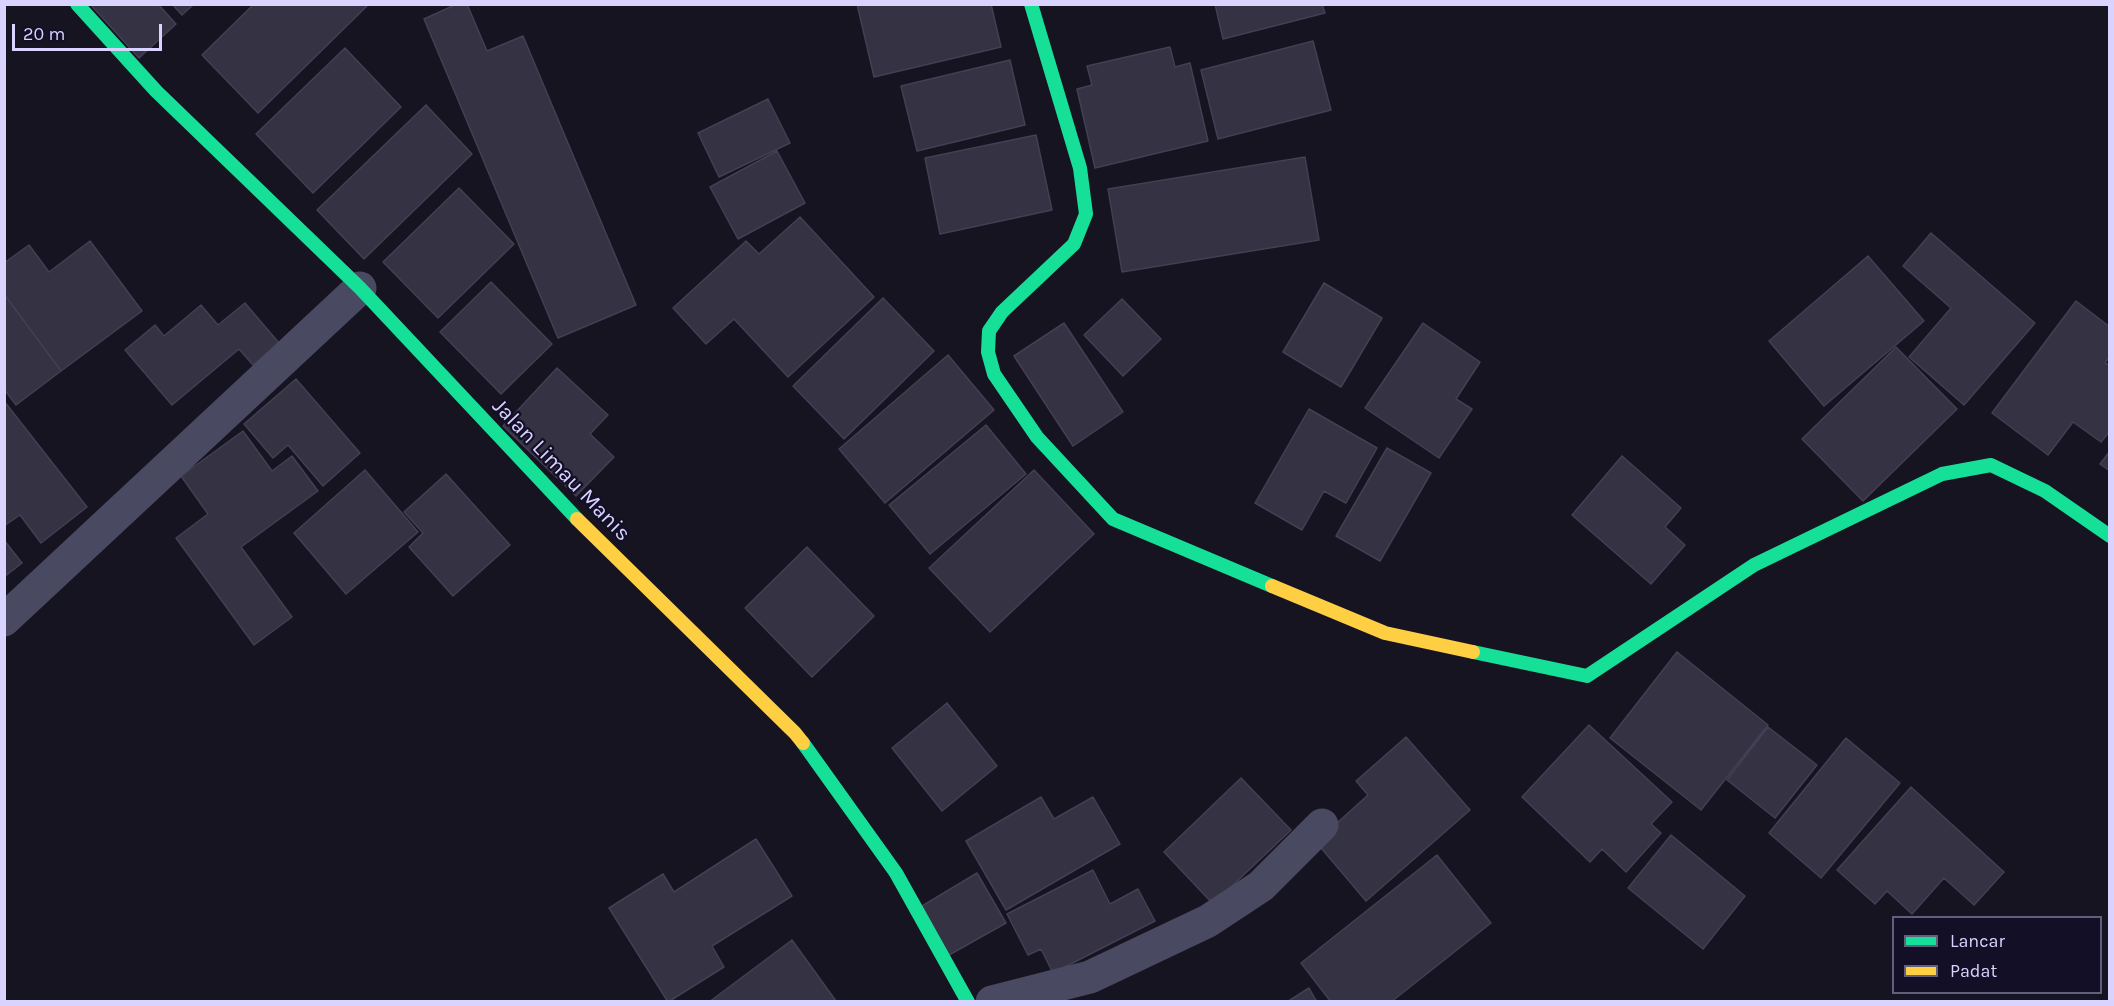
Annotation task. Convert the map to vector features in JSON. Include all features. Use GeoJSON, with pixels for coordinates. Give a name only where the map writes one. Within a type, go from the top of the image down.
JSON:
{"type":"FeatureCollection","features":[{"type":"Feature","properties":{"kind":"street","name":"Jalan Limau Manis"},"geometry":{"type":"LineString","coordinates":[[77,4],[156,91],[360,288],[576,518],[795,733],[896,873],[968,1002]]}},
{"type":"Feature","properties":{"kind":"street"},"geometry":{"type":"LineString","coordinates":[[1031,4],[1080,168],[1086,214],[1074,244],[1002,312],[988,331],[987,352],[994,374],[1037,438],[1113,519],[1385,633],[1587,676],[1754,565],[1942,474],[1991,465],[2045,491],[2109,536]]}},
{"type":"Feature","properties":{"kind":"street"},"geometry":{"type":"LineString","coordinates":[[4,620],[360,288]]}},
{"type":"Feature","properties":{"kind":"street"},"geometry":{"type":"LineString","coordinates":[[992,1002],[1090,978],[1208,921],[1261,885],[1322,825]]}},
{"type":"Feature","properties":{"kind":"building"},"geometry":{"type":"Polygon","coordinates":[[[90,4],[158,4],[176,24],[139,58],[90,4]]]}},
{"type":"Feature","properties":{"kind":"building"},"geometry":{"type":"Polygon","coordinates":[[[172,4],[194,4],[182,15],[172,4]]]}},
{"type":"Feature","properties":{"kind":"building"},"geometry":{"type":"Polygon","coordinates":[[[254,4],[369,4],[258,113],[202,55],[254,4]]]}},
{"type":"Feature","properties":{"kind":"building"},"geometry":{"type":"Polygon","coordinates":[[[457,4],[467,4],[487,51],[523,36],[636,305],[558,338],[424,19],[457,4]]]}},
{"type":"Feature","properties":{"kind":"building"},"geometry":{"type":"Polygon","coordinates":[[[857,4],[991,4],[1001,47],[874,77],[857,4]]]}},
{"type":"Feature","properties":{"kind":"building"},"geometry":{"type":"Polygon","coordinates":[[[1215,4],[1322,4],[1325,13],[1223,39],[1215,4]]]}},
{"type":"Feature","properties":{"kind":"building"},"geometry":{"type":"Polygon","coordinates":[[[1313,41],[1331,110],[1218,139],[1201,70],[1313,41]]]}},
{"type":"Feature","properties":{"kind":"building"},"geometry":{"type":"Polygon","coordinates":[[[1170,47],[1175,67],[1190,63],[1208,141],[1095,168],[1077,89],[1092,85],[1087,66],[1170,47]]]}},
{"type":"Feature","properties":{"kind":"building"},"geometry":{"type":"Polygon","coordinates":[[[345,48],[401,107],[313,193],[256,134],[345,48]]]}},
{"type":"Feature","properties":{"kind":"building"},"geometry":{"type":"Polygon","coordinates":[[[1010,60],[1025,125],[917,151],[901,86],[1010,60]]]}},
{"type":"Feature","properties":{"kind":"building"},"geometry":{"type":"Polygon","coordinates":[[[768,99],[790,143],[719,177],[698,133],[768,99]]]}},
{"type":"Feature","properties":{"kind":"building"},"geometry":{"type":"Polygon","coordinates":[[[426,105],[472,154],[364,259],[317,210],[426,105]]]}},
{"type":"Feature","properties":{"kind":"building"},"geometry":{"type":"Polygon","coordinates":[[[1036,135],[1052,210],[940,234],[925,158],[1036,135]]]}},
{"type":"Feature","properties":{"kind":"building"},"geometry":{"type":"Polygon","coordinates":[[[777,151],[805,203],[738,239],[710,187],[777,151]]]}},
{"type":"Feature","properties":{"kind":"building"},"geometry":{"type":"Polygon","coordinates":[[[1305,157],[1319,240],[1122,272],[1108,189],[1305,157]]]}},
{"type":"Feature","properties":{"kind":"building"},"geometry":{"type":"Polygon","coordinates":[[[459,188],[514,244],[438,318],[383,262],[459,188]]]}},
{"type":"Feature","properties":{"kind":"building"},"geometry":{"type":"Polygon","coordinates":[[[800,217],[874,297],[788,377],[734,319],[706,344],[673,308],[746,241],[759,254],[800,217]]]}},
{"type":"Feature","properties":{"kind":"building"},"geometry":{"type":"Polygon","coordinates":[[[1931,233],[2035,323],[1964,405],[1909,357],[1951,308],[1903,266],[1931,233]]]}},
{"type":"Feature","properties":{"kind":"building"},"geometry":{"type":"Polygon","coordinates":[[[90,241],[142,311],[61,371],[4,294],[4,263],[29,245],[49,272],[90,241]]]}},
{"type":"Feature","properties":{"kind":"building"},"geometry":{"type":"Polygon","coordinates":[[[1868,256],[1924,321],[1824,406],[1769,341],[1868,256]]]}},
{"type":"Feature","properties":{"kind":"building"},"geometry":{"type":"Polygon","coordinates":[[[491,282],[552,344],[501,394],[440,332],[491,282]]]}},
{"type":"Feature","properties":{"kind":"building"},"geometry":{"type":"Polygon","coordinates":[[[1324,283],[1382,318],[1341,387],[1283,352],[1324,283]]]}},
{"type":"Feature","properties":{"kind":"building"},"geometry":{"type":"Polygon","coordinates":[[[4,294],[61,371],[16,405],[4,389],[4,294]]]}},
{"type":"Feature","properties":{"kind":"building"},"geometry":{"type":"Polygon","coordinates":[[[883,298],[934,351],[844,439],[793,386],[883,298]]]}},
{"type":"Feature","properties":{"kind":"building"},"geometry":{"type":"Polygon","coordinates":[[[1122,299],[1161,339],[1123,376],[1084,335],[1122,299]]]}},
{"type":"Feature","properties":{"kind":"building"},"geometry":{"type":"Polygon","coordinates":[[[2076,301],[2110,327],[2110,356],[2105,363],[2110,366],[2110,431],[2101,442],[2073,422],[2048,455],[1992,413],[2076,301]]]}},
{"type":"Feature","properties":{"kind":"building"},"geometry":{"type":"Polygon","coordinates":[[[245,303],[279,343],[253,365],[239,349],[172,405],[125,350],[155,325],[164,336],[201,305],[218,325],[245,303]]]}},
{"type":"Feature","properties":{"kind":"building"},"geometry":{"type":"Polygon","coordinates":[[[1064,323],[1123,412],[1073,446],[1014,356],[1064,323]]]}},
{"type":"Feature","properties":{"kind":"building"},"geometry":{"type":"Polygon","coordinates":[[[1423,323],[1480,362],[1456,399],[1472,409],[1439,458],[1365,408],[1423,323]]]}},
{"type":"Feature","properties":{"kind":"building"},"geometry":{"type":"Polygon","coordinates":[[[1896,347],[1957,409],[1863,501],[1802,439],[1896,347]]]}},
{"type":"Feature","properties":{"kind":"building"},"geometry":{"type":"Polygon","coordinates":[[[948,355],[994,410],[885,503],[839,449],[948,355]]]}},
{"type":"Feature","properties":{"kind":"building"},"geometry":{"type":"Polygon","coordinates":[[[557,368],[608,415],[590,434],[614,457],[576,496],[503,426],[557,368]]]}},
{"type":"Feature","properties":{"kind":"building"},"geometry":{"type":"Polygon","coordinates":[[[296,379],[360,453],[323,486],[288,445],[273,458],[244,424],[296,379]]]}},
{"type":"Feature","properties":{"kind":"building"},"geometry":{"type":"Polygon","coordinates":[[[4,401],[87,507],[41,543],[20,515],[4,526],[4,401]]]}},
{"type":"Feature","properties":{"kind":"building"},"geometry":{"type":"Polygon","coordinates":[[[1309,409],[1377,448],[1346,503],[1324,491],[1302,530],[1255,503],[1309,409]]]}},
{"type":"Feature","properties":{"kind":"building"},"geometry":{"type":"Polygon","coordinates":[[[986,425],[1026,474],[930,554],[889,505],[986,425]]]}},
{"type":"Feature","properties":{"kind":"building"},"geometry":{"type":"Polygon","coordinates":[[[243,431],[272,471],[292,456],[318,491],[241,547],[292,617],[254,645],[176,538],[208,514],[181,476],[243,431]]]}},
{"type":"Feature","properties":{"kind":"building"},"geometry":{"type":"Polygon","coordinates":[[[1387,448],[1431,473],[1380,561],[1336,536],[1387,448]]]}},
{"type":"Feature","properties":{"kind":"building"},"geometry":{"type":"Polygon","coordinates":[[[2110,451],[2110,471],[2100,464],[2110,451]]]}},
{"type":"Feature","properties":{"kind":"building"},"geometry":{"type":"Polygon","coordinates":[[[1622,456],[1681,508],[1665,527],[1685,545],[1651,584],[1572,515],[1622,456]]]}},
{"type":"Feature","properties":{"kind":"building"},"geometry":{"type":"Polygon","coordinates":[[[365,470],[418,532],[346,594],[294,533],[365,470]]]}},
{"type":"Feature","properties":{"kind":"building"},"geometry":{"type":"Polygon","coordinates":[[[1034,470],[1094,534],[990,632],[929,568],[1034,470]]]}},
{"type":"Feature","properties":{"kind":"building"},"geometry":{"type":"Polygon","coordinates":[[[446,474],[510,545],[453,596],[409,547],[423,533],[404,512],[446,474]]]}},
{"type":"Feature","properties":{"kind":"building"},"geometry":{"type":"Polygon","coordinates":[[[4,540],[22,563],[4,577],[4,540]]]}},
{"type":"Feature","properties":{"kind":"building"},"geometry":{"type":"Polygon","coordinates":[[[807,547],[874,616],[812,677],[745,608],[807,547]]]}},
{"type":"Feature","properties":{"kind":"building"},"geometry":{"type":"Polygon","coordinates":[[[1677,652],[1768,725],[1701,810],[1610,738],[1677,652]]]}},
{"type":"Feature","properties":{"kind":"building"},"geometry":{"type":"Polygon","coordinates":[[[947,703],[997,766],[942,811],[892,748],[947,703]]]}},
{"type":"Feature","properties":{"kind":"building"},"geometry":{"type":"Polygon","coordinates":[[[1589,725],[1672,802],[1651,824],[1661,833],[1626,872],[1602,849],[1590,862],[1522,797],[1589,725]]]}},
{"type":"Feature","properties":{"kind":"building"},"geometry":{"type":"Polygon","coordinates":[[[1768,727],[1817,765],[1775,818],[1727,780],[1768,727]]]}},
{"type":"Feature","properties":{"kind":"building"},"geometry":{"type":"Polygon","coordinates":[[[1406,737],[1470,810],[1366,901],[1316,842],[1368,795],[1356,781],[1406,737]]]}},
{"type":"Feature","properties":{"kind":"building"},"geometry":{"type":"Polygon","coordinates":[[[1846,738],[1900,783],[1821,878],[1769,833],[1846,738]]]}},
{"type":"Feature","properties":{"kind":"building"},"geometry":{"type":"Polygon","coordinates":[[[1241,778],[1291,830],[1213,904],[1164,852],[1241,778]]]}},
{"type":"Feature","properties":{"kind":"building"},"geometry":{"type":"Polygon","coordinates":[[[1911,787],[2004,872],[1974,905],[1944,878],[1912,914],[1887,891],[1875,904],[1837,870],[1911,787]]]}},
{"type":"Feature","properties":{"kind":"building"},"geometry":{"type":"Polygon","coordinates":[[[1041,797],[1054,819],[1093,797],[1120,844],[1006,910],[966,841],[1041,797]]]}},
{"type":"Feature","properties":{"kind":"building"},"geometry":{"type":"Polygon","coordinates":[[[1671,835],[1745,896],[1703,949],[1628,888],[1671,835]]]}},
{"type":"Feature","properties":{"kind":"building"},"geometry":{"type":"Polygon","coordinates":[[[756,839],[792,896],[712,946],[724,967],[668,1002],[609,908],[663,874],[674,892],[756,839]]]}},
{"type":"Feature","properties":{"kind":"building"},"geometry":{"type":"Polygon","coordinates":[[[1437,855],[1491,923],[1391,1002],[1331,1002],[1301,963],[1437,855]]]}},
{"type":"Feature","properties":{"kind":"building"},"geometry":{"type":"Polygon","coordinates":[[[1093,870],[1110,904],[1138,889],[1155,921],[1053,973],[1041,949],[1028,955],[1007,914],[1093,870]]]}},
{"type":"Feature","properties":{"kind":"building"},"geometry":{"type":"Polygon","coordinates":[[[977,873],[1006,923],[949,955],[922,906],[977,873]]]}},
{"type":"Feature","properties":{"kind":"building"},"geometry":{"type":"Polygon","coordinates":[[[792,940],[836,1001],[709,1002],[792,940]]]}},
{"type":"Feature","properties":{"kind":"building"},"geometry":{"type":"Polygon","coordinates":[[[1309,988],[1317,1002],[1287,1002],[1309,988]]]}},
{"type":"Feature","properties":{"kind":"traffic: fast"},"geometry":{"type":"LineString","coordinates":[[77,4],[156,91],[360,288],[577,519]]}},
{"type":"Feature","properties":{"kind":"traffic: fast"},"geometry":{"type":"LineString","coordinates":[[1031,4],[1080,168],[1086,214],[1074,244],[1002,312],[989,331],[988,352],[994,374],[1037,437],[1113,519],[1272,586]]}},
{"type":"Feature","properties":{"kind":"traffic: fast"},"geometry":{"type":"LineString","coordinates":[[1473,652],[1587,676],[1754,565],[1942,474],[1991,465],[2045,491],[2110,536]]}},
{"type":"Feature","properties":{"kind":"traffic: fast"},"geometry":{"type":"LineString","coordinates":[[803,743],[896,873],[968,1002]]}},
{"type":"Feature","properties":{"kind":"traffic: slow"},"geometry":{"type":"LineString","coordinates":[[577,519],[803,743]]}},
{"type":"Feature","properties":{"kind":"traffic: slow"},"geometry":{"type":"LineString","coordinates":[[1272,586],[1385,633],[1473,652]]}}]}
